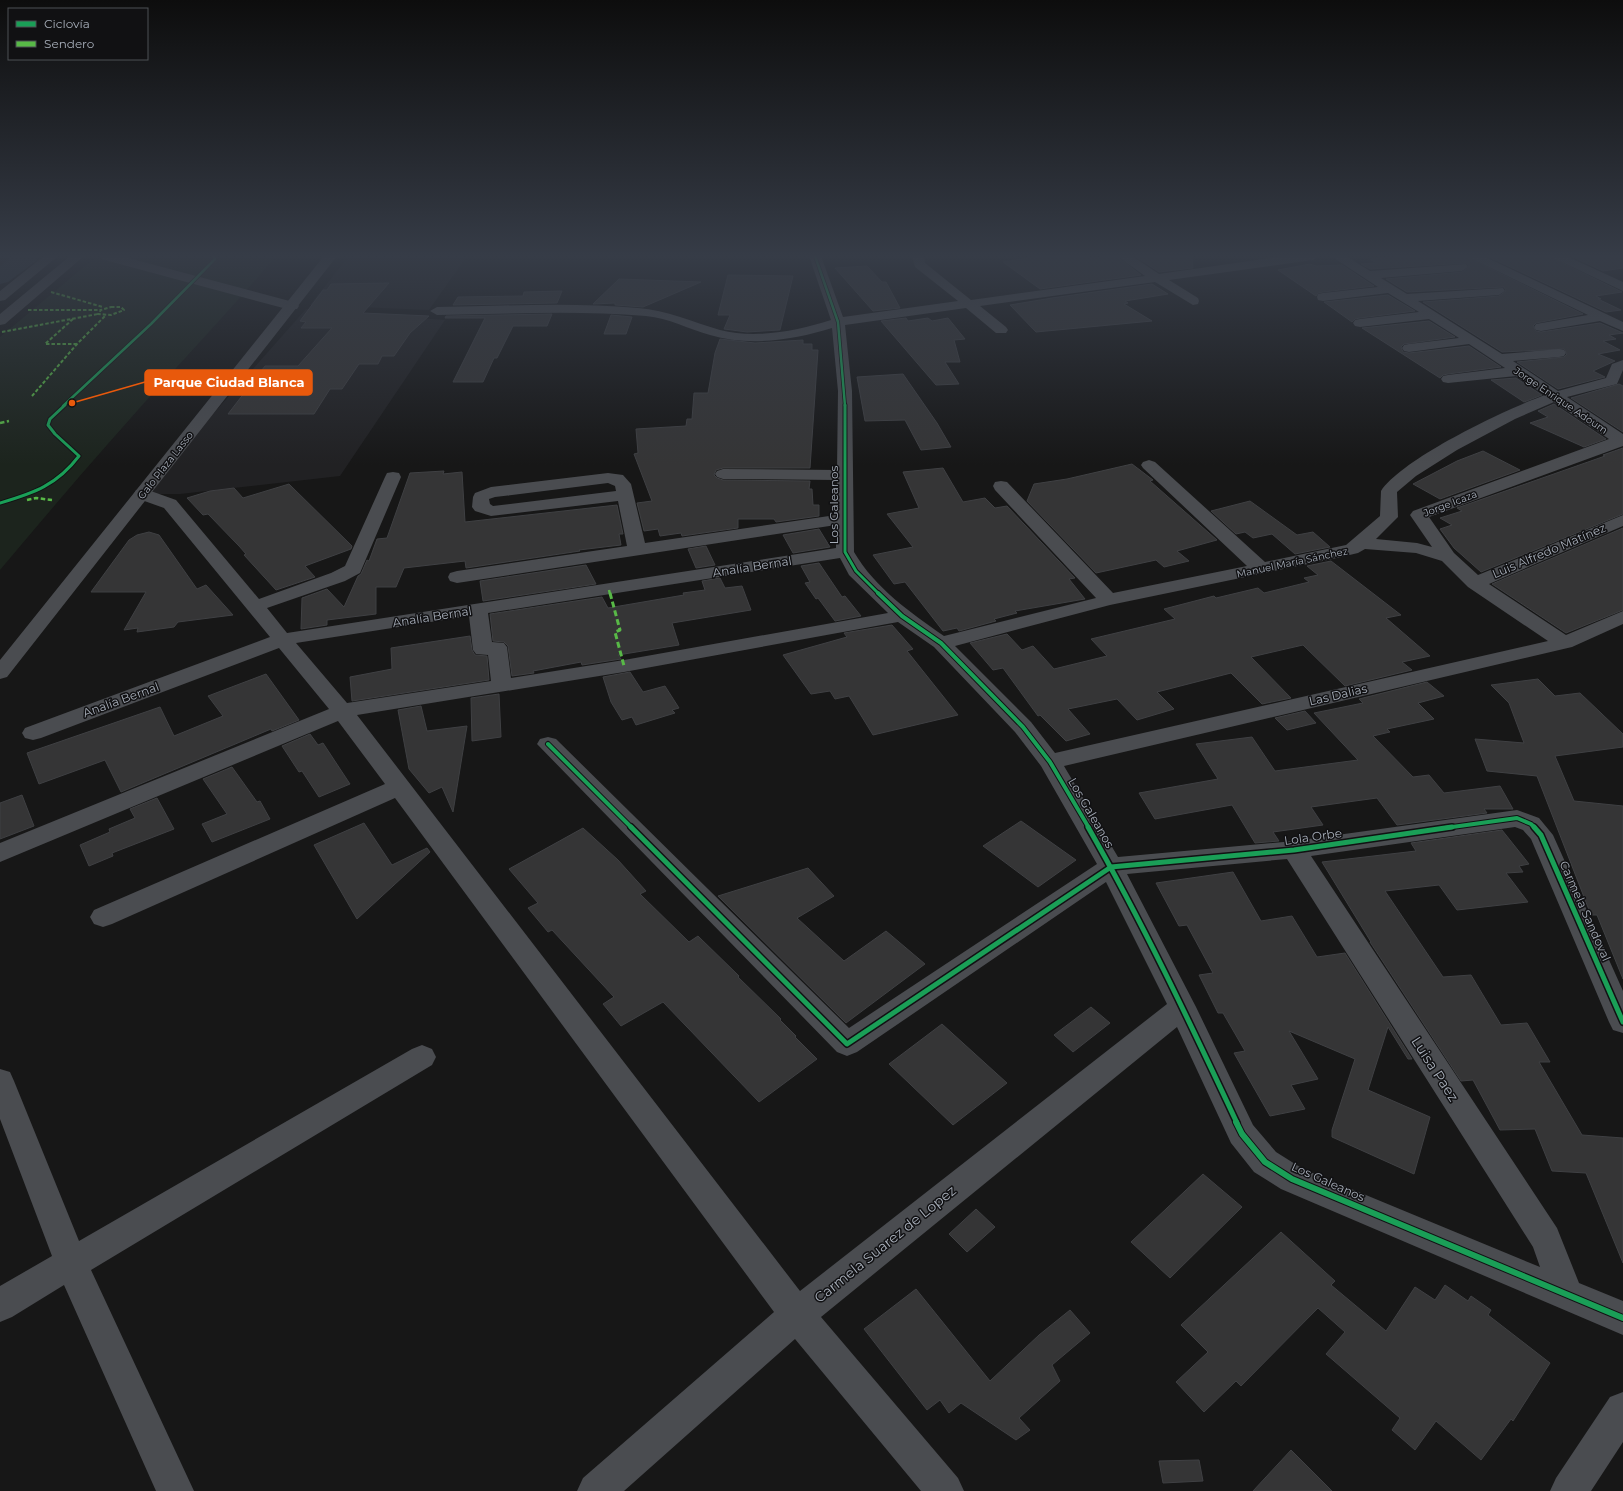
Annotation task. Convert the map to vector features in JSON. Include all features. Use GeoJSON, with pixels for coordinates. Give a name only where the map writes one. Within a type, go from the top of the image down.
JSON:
{"type":"FeatureCollection","features":[{"type":"Feature","properties":{"kind":"street","name":"Galo Plaza Lasso"},"geometry":{"type":"LineString","coordinates":[[0,673],[276,326]]}},
{"type":"Feature","properties":{"kind":"street"},"geometry":{"type":"LineString","coordinates":[[696,326],[724,335],[738,336],[802,333],[826,326]]}},
{"type":"Feature","properties":{"kind":"street","name":"Los Galeanos"},"geometry":{"type":"LineString","coordinates":[[838,326],[844,391],[844,552],[856,571],[902,616],[941,643],[1023,727],[1050,762],[1111,867],[1182,1007],[1242,1134],[1265,1162],[1292,1179],[1623,1318]]}},
{"type":"Feature","properties":{"kind":"street"},"geometry":{"type":"LineString","coordinates":[[995,326],[1001,330]]}},
{"type":"Feature","properties":{"kind":"street","name":"Jorge Enrique Adoum"},"geometry":{"type":"LineString","coordinates":[[1448,326],[1519,371],[1552,396],[1622,441]]}},
{"type":"Feature","properties":{"kind":"street"},"geometry":{"type":"LineString","coordinates":[[1541,327],[1551,326]]}},
{"type":"Feature","properties":{"kind":"street"},"geometry":{"type":"LineString","coordinates":[[1409,348],[1472,340]]}},
{"type":"Feature","properties":{"kind":"street"},"geometry":{"type":"LineString","coordinates":[[1499,358],[1560,353]]}},
{"type":"Feature","properties":{"kind":"street"},"geometry":{"type":"LineString","coordinates":[[1419,515],[1409,518],[1389,517],[1389,491],[1396,483],[1421,464],[1500,420],[1552,396],[1581,387],[1617,380],[1617,367],[1623,364]]}},
{"type":"Feature","properties":{"kind":"street"},"geometry":{"type":"LineString","coordinates":[[1448,379],[1519,371]]}},
{"type":"Feature","properties":{"kind":"street","name":"Jorge Icaza"},"geometry":{"type":"LineString","coordinates":[[1565,643],[1475,583],[1448,557],[1419,515],[1622,441]]}},
{"type":"Feature","properties":{"kind":"street"},"geometry":{"type":"LineString","coordinates":[[1149,465],[1261,568]]}},
{"type":"Feature","properties":{"kind":"street"},"geometry":{"type":"LineString","coordinates":[[723,474],[844,475]]}},
{"type":"Feature","properties":{"kind":"street"},"geometry":{"type":"LineString","coordinates":[[256,606],[338,577],[353,569],[393,476]]}},
{"type":"Feature","properties":{"kind":"street"},"geometry":{"type":"LineString","coordinates":[[625,495],[491,511],[481,507],[481,498],[491,492],[608,478],[617,479],[622,484],[625,495],[637,550]]}},
{"type":"Feature","properties":{"kind":"street"},"geometry":{"type":"LineString","coordinates":[[1002,486],[1109,600]]}},
{"type":"Feature","properties":{"kind":"street"},"geometry":{"type":"LineString","coordinates":[[142,494],[160,499],[170,504],[342,711],[797,1315],[945,1491]]}},
{"type":"Feature","properties":{"kind":"street","name":"Manuel María Sánchez"},"geometry":{"type":"LineString","coordinates":[[941,643],[1109,600],[1261,568],[1337,554],[1361,544],[1389,517]]}},
{"type":"Feature","properties":{"kind":"street"},"geometry":{"type":"LineString","coordinates":[[456,577],[844,519]]}},
{"type":"Feature","properties":{"kind":"street","name":"Luis Alfredo Matínez"},"geometry":{"type":"LineString","coordinates":[[1475,583],[1623,520]]}},
{"type":"Feature","properties":{"kind":"street"},"geometry":{"type":"LineString","coordinates":[[1361,544],[1417,548],[1448,557]]}},
{"type":"Feature","properties":{"kind":"street","name":"Analía Bernal"},"geometry":{"type":"LineString","coordinates":[[33,733],[284,640],[844,552]]}},
{"type":"Feature","properties":{"kind":"street"},"geometry":{"type":"LineString","coordinates":[[478,610],[483,650],[497,647],[502,685]]}},
{"type":"Feature","properties":{"kind":"street"},"geometry":{"type":"LineString","coordinates":[[0,853],[342,711],[624,666],[902,616]]}},
{"type":"Feature","properties":{"kind":"street","name":"Las Dalias"},"geometry":{"type":"LineString","coordinates":[[1050,762],[1565,643],[1623,617]]}},
{"type":"Feature","properties":{"kind":"street"},"geometry":{"type":"LineString","coordinates":[[548,744],[847,1044],[1111,867]]}},
{"type":"Feature","properties":{"kind":"street"},"geometry":{"type":"LineString","coordinates":[[103,917],[399,787]]}},
{"type":"Feature","properties":{"kind":"street","name":"Lola Orbe"},"geometry":{"type":"LineString","coordinates":[[1111,867],[1294,850],[1517,818]]}},
{"type":"Feature","properties":{"kind":"street","name":"Carmela Sandoval"},"geometry":{"type":"LineString","coordinates":[[1517,818],[1531,824],[1541,835],[1623,1022]]}},
{"type":"Feature","properties":{"kind":"street","name":"Luisa Paez"},"geometry":{"type":"LineString","coordinates":[[1294,850],[1546,1239],[1566,1293]]}},
{"type":"Feature","properties":{"kind":"street","name":"Carmela Suarez de Lopez"},"geometry":{"type":"LineString","coordinates":[[596,1491],[797,1315],[1182,1007]]}},
{"type":"Feature","properties":{"kind":"street"},"geometry":{"type":"LineString","coordinates":[[0,1305],[422,1057]]}},
{"type":"Feature","properties":{"kind":"street"},"geometry":{"type":"LineString","coordinates":[[0,1081],[71,1263],[175,1491]]}},
{"type":"Feature","properties":{"kind":"street"},"geometry":{"type":"LineString","coordinates":[[1569,1491],[1623,1410]]}},
{"type":"Feature","properties":{"kind":"shaded area"},"geometry":{"type":"Polygon","coordinates":[[[14,326],[215,326],[109,442],[0,570],[0,337],[14,326]]]}},
{"type":"Feature","properties":{"kind":"shaded area"},"geometry":{"type":"Polygon","coordinates":[[[291,326],[441,326],[340,476],[180,494],[142,494],[291,326]]]}},
{"type":"Feature","properties":{"kind":"building"},"geometry":{"type":"Polygon","coordinates":[[[303,326],[418,326],[410,333],[394,356],[382,356],[378,364],[359,364],[342,389],[330,389],[314,414],[228,414],[265,366],[298,366],[332,328],[301,328],[303,326]]]}},
{"type":"Feature","properties":{"kind":"building"},"geometry":{"type":"Polygon","coordinates":[[[481,326],[547,326],[513,326],[497,358],[494,358],[483,382],[453,382],[481,326]]]}},
{"type":"Feature","properties":{"kind":"building"},"geometry":{"type":"Polygon","coordinates":[[[607,326],[629,326],[626,334],[604,334],[607,326]]]}},
{"type":"Feature","properties":{"kind":"building"},"geometry":{"type":"Polygon","coordinates":[[[725,326],[781,326],[780,330],[747,332],[724,329],[725,326]]]}},
{"type":"Feature","properties":{"kind":"building"},"geometry":{"type":"Polygon","coordinates":[[[885,326],[954,326],[965,339],[954,340],[960,362],[945,362],[959,384],[936,385],[885,326]]]}},
{"type":"Feature","properties":{"kind":"building"},"geometry":{"type":"Polygon","coordinates":[[[1030,326],[1104,326],[1036,332],[1030,326]]]}},
{"type":"Feature","properties":{"kind":"building"},"geometry":{"type":"Polygon","coordinates":[[[1385,326],[1436,326],[1455,337],[1404,344],[1401,347],[1403,352],[1409,353],[1469,346],[1501,367],[1448,374],[1443,375],[1440,378],[1362,328],[1385,326]]]}},
{"type":"Feature","properties":{"kind":"building"},"geometry":{"type":"Polygon","coordinates":[[[1460,326],[1533,326],[1536,331],[1541,332],[1583,326],[1606,326],[1623,333],[1609,335],[1616,339],[1603,341],[1620,350],[1598,354],[1615,361],[1593,371],[1605,377],[1558,389],[1517,362],[1564,357],[1567,354],[1564,349],[1502,352],[1460,326]]]}},
{"type":"Feature","properties":{"kind":"building"},"geometry":{"type":"Polygon","coordinates":[[[720,339],[755,343],[803,340],[803,344],[812,344],[812,350],[818,350],[810,468],[723,468],[716,470],[714,475],[723,480],[810,481],[809,489],[812,489],[813,505],[819,505],[819,516],[776,522],[774,519],[738,519],[738,528],[682,536],[681,533],[660,536],[658,529],[644,531],[637,503],[652,501],[634,454],[638,453],[636,429],[686,426],[687,419],[692,419],[694,393],[708,393],[715,353],[720,339]]]}},
{"type":"Feature","properties":{"kind":"building"},"geometry":{"type":"Polygon","coordinates":[[[903,374],[937,423],[951,447],[921,450],[905,420],[865,421],[857,377],[903,374]]]}},
{"type":"Feature","properties":{"kind":"building"},"geometry":{"type":"Polygon","coordinates":[[[1516,378],[1542,395],[1524,402],[1491,380],[1516,378]]]}},
{"type":"Feature","properties":{"kind":"building"},"geometry":{"type":"Polygon","coordinates":[[[1619,384],[1623,386],[1623,432],[1571,398],[1619,384]]]}},
{"type":"Feature","properties":{"kind":"building"},"geometry":{"type":"Polygon","coordinates":[[[1554,404],[1606,439],[1584,447],[1530,423],[1548,417],[1538,411],[1554,404]]]}},
{"type":"Feature","properties":{"kind":"building"},"geometry":{"type":"Polygon","coordinates":[[[1623,448],[1623,514],[1481,572],[1454,548],[1440,529],[1452,525],[1440,518],[1462,511],[1457,508],[1605,456],[1603,455],[1623,448]]]}},
{"type":"Feature","properties":{"kind":"building"},"geometry":{"type":"Polygon","coordinates":[[[1483,451],[1520,470],[1440,499],[1413,484],[1457,461],[1483,451]]]}},
{"type":"Feature","properties":{"kind":"building"},"geometry":{"type":"Polygon","coordinates":[[[1132,464],[1153,480],[1150,481],[1217,540],[1177,551],[1189,561],[1164,567],[1156,560],[1096,573],[1027,501],[1034,484],[1067,479],[1132,464]]]}},
{"type":"Feature","properties":{"kind":"building"},"geometry":{"type":"Polygon","coordinates":[[[943,468],[963,502],[985,498],[995,508],[1007,506],[1075,578],[1069,579],[1085,599],[1015,611],[1017,613],[994,619],[996,621],[959,631],[957,628],[943,631],[905,582],[894,584],[873,555],[913,547],[887,514],[919,508],[903,472],[943,468]]]}},
{"type":"Feature","properties":{"kind":"building"},"geometry":{"type":"Polygon","coordinates":[[[444,471],[443,474],[462,472],[465,522],[617,505],[623,534],[619,534],[621,545],[579,550],[580,551],[466,568],[465,561],[404,568],[396,587],[376,587],[376,614],[327,620],[327,625],[301,629],[302,598],[327,589],[344,607],[358,576],[361,574],[367,560],[369,561],[377,539],[387,538],[410,473],[444,471]]]}},
{"type":"Feature","properties":{"kind":"building"},"geometry":{"type":"Polygon","coordinates":[[[289,484],[352,546],[351,549],[305,566],[315,577],[276,590],[244,555],[246,554],[239,546],[208,514],[203,515],[187,498],[210,491],[234,488],[243,498],[289,484]]]}},
{"type":"Feature","properties":{"kind":"building"},"geometry":{"type":"Polygon","coordinates":[[[1250,501],[1297,535],[1313,532],[1330,547],[1295,554],[1272,534],[1253,538],[1245,532],[1236,534],[1211,511],[1250,501]]]}},
{"type":"Feature","properties":{"kind":"building"},"geometry":{"type":"Polygon","coordinates":[[[1623,528],[1623,610],[1566,633],[1492,584],[1623,528]]]}},
{"type":"Feature","properties":{"kind":"building"},"geometry":{"type":"Polygon","coordinates":[[[819,529],[830,547],[793,553],[783,535],[819,529]]]}},
{"type":"Feature","properties":{"kind":"building"},"geometry":{"type":"Polygon","coordinates":[[[149,532],[159,535],[197,589],[206,585],[233,615],[178,622],[174,627],[137,632],[138,628],[124,630],[146,592],[91,592],[129,540],[137,535],[149,532]]]}},
{"type":"Feature","properties":{"kind":"building"},"geometry":{"type":"Polygon","coordinates":[[[706,546],[715,565],[696,568],[688,549],[706,546]]]}},
{"type":"Feature","properties":{"kind":"building"},"geometry":{"type":"Polygon","coordinates":[[[1331,561],[1401,615],[1386,618],[1430,656],[1402,662],[1412,670],[1345,686],[1303,645],[1251,657],[1291,698],[1262,704],[1231,673],[1157,692],[1174,709],[1137,720],[1117,699],[1068,709],[1090,734],[1066,741],[1040,715],[1038,716],[1003,668],[993,670],[970,643],[1007,634],[1022,650],[1033,646],[1054,669],[1107,656],[1091,639],[1175,619],[1164,609],[1214,596],[1216,598],[1258,588],[1264,593],[1309,582],[1304,578],[1318,575],[1307,566],[1331,561]]]}},
{"type":"Feature","properties":{"kind":"building"},"geometry":{"type":"Polygon","coordinates":[[[819,563],[842,597],[845,596],[861,616],[835,621],[818,598],[816,599],[805,583],[810,582],[801,566],[819,563]]]}},
{"type":"Feature","properties":{"kind":"building"},"geometry":{"type":"Polygon","coordinates":[[[586,565],[596,584],[483,601],[480,581],[586,565]]]}},
{"type":"Feature","properties":{"kind":"building"},"geometry":{"type":"Polygon","coordinates":[[[720,578],[725,588],[742,586],[751,610],[672,623],[679,645],[618,655],[621,659],[582,665],[581,662],[533,671],[534,673],[512,676],[508,646],[504,642],[493,641],[490,614],[602,597],[608,608],[705,590],[702,581],[720,578]]]}},
{"type":"Feature","properties":{"kind":"building"},"geometry":{"type":"Polygon","coordinates":[[[892,625],[913,649],[907,651],[958,715],[873,735],[849,696],[835,699],[830,691],[811,694],[783,655],[847,637],[844,633],[892,625]]]}},
{"type":"Feature","properties":{"kind":"building"},"geometry":{"type":"Polygon","coordinates":[[[470,636],[472,650],[475,655],[487,656],[489,680],[352,701],[350,677],[392,669],[391,648],[470,636]]]}},
{"type":"Feature","properties":{"kind":"building"},"geometry":{"type":"Polygon","coordinates":[[[630,672],[643,692],[665,686],[679,708],[672,710],[675,713],[636,725],[632,717],[622,720],[611,702],[603,677],[630,672]]]}},
{"type":"Feature","properties":{"kind":"building"},"geometry":{"type":"Polygon","coordinates":[[[266,674],[299,720],[272,731],[271,729],[121,792],[105,760],[39,784],[27,753],[160,707],[174,736],[223,716],[208,696],[266,674]]]}},
{"type":"Feature","properties":{"kind":"building"},"geometry":{"type":"Polygon","coordinates":[[[1538,679],[1555,696],[1580,693],[1623,734],[1623,747],[1555,756],[1574,801],[1623,806],[1623,979],[1597,915],[1591,915],[1537,776],[1487,771],[1475,739],[1524,743],[1509,703],[1491,685],[1538,679]]]}},
{"type":"Feature","properties":{"kind":"building"},"geometry":{"type":"Polygon","coordinates":[[[1427,682],[1444,696],[1418,703],[1434,719],[1387,729],[1390,732],[1373,736],[1413,777],[1429,775],[1444,793],[1500,786],[1513,809],[1484,809],[1487,813],[1397,825],[1377,798],[1311,807],[1323,825],[1273,832],[1279,841],[1255,843],[1232,805],[1155,819],[1139,793],[1218,779],[1196,744],[1252,737],[1275,771],[1358,760],[1314,713],[1363,703],[1359,699],[1427,682]]]}},
{"type":"Feature","properties":{"kind":"building"},"geometry":{"type":"Polygon","coordinates":[[[499,694],[501,737],[472,741],[471,698],[499,694]]]}},
{"type":"Feature","properties":{"kind":"building"},"geometry":{"type":"Polygon","coordinates":[[[421,706],[427,731],[467,726],[453,812],[442,787],[429,793],[409,769],[398,710],[421,706]]]}},
{"type":"Feature","properties":{"kind":"building"},"geometry":{"type":"Polygon","coordinates":[[[1305,711],[1316,723],[1287,730],[1275,718],[1305,711]]]}},
{"type":"Feature","properties":{"kind":"building"},"geometry":{"type":"Polygon","coordinates":[[[310,734],[318,745],[323,743],[350,784],[319,797],[302,771],[299,772],[282,746],[310,734]]]}},
{"type":"Feature","properties":{"kind":"building"},"geometry":{"type":"Polygon","coordinates":[[[232,767],[257,802],[260,801],[270,819],[212,842],[202,824],[227,814],[203,779],[232,767]]]}},
{"type":"Feature","properties":{"kind":"building"},"geometry":{"type":"Polygon","coordinates":[[[22,795],[34,826],[0,839],[0,803],[22,795]]]}},
{"type":"Feature","properties":{"kind":"building"},"geometry":{"type":"Polygon","coordinates":[[[157,798],[174,829],[112,853],[113,856],[89,866],[80,845],[110,832],[109,829],[135,818],[130,809],[157,798]]]}},
{"type":"Feature","properties":{"kind":"building"},"geometry":{"type":"Polygon","coordinates":[[[1021,821],[1076,860],[1038,887],[983,846],[1021,821]]]}},
{"type":"Feature","properties":{"kind":"building"},"geometry":{"type":"Polygon","coordinates":[[[364,823],[392,865],[427,848],[430,852],[357,919],[314,845],[364,823]]]}},
{"type":"Feature","properties":{"kind":"building"},"geometry":{"type":"Polygon","coordinates":[[[583,828],[618,860],[646,891],[640,894],[689,942],[698,936],[781,1019],[780,1020],[796,1036],[795,1037],[817,1059],[759,1102],[663,1002],[621,1026],[603,1004],[614,997],[552,930],[548,932],[528,908],[538,903],[509,869],[583,828]]]}},
{"type":"Feature","properties":{"kind":"building"},"geometry":{"type":"Polygon","coordinates":[[[1502,830],[1529,864],[1519,866],[1523,872],[1506,873],[1528,902],[1457,910],[1439,885],[1385,891],[1443,977],[1471,975],[1501,1025],[1527,1023],[1550,1062],[1539,1062],[1582,1135],[1623,1138],[1623,1263],[1586,1173],[1552,1171],[1535,1129],[1500,1130],[1473,1080],[1461,1081],[1370,942],[1322,862],[1416,851],[1411,843],[1502,830]]]}},
{"type":"Feature","properties":{"kind":"building"},"geometry":{"type":"Polygon","coordinates":[[[808,868],[834,896],[797,918],[844,961],[886,931],[925,964],[846,1023],[718,896],[808,868]]]}},
{"type":"Feature","properties":{"kind":"building"},"geometry":{"type":"Polygon","coordinates":[[[1233,872],[1261,921],[1292,916],[1317,957],[1345,953],[1412,1059],[1408,1059],[1388,1027],[1368,1090],[1430,1117],[1414,1174],[1332,1137],[1332,1130],[1355,1059],[1289,1031],[1318,1079],[1291,1085],[1305,1109],[1270,1116],[1234,1053],[1245,1051],[1223,1013],[1218,1013],[1199,975],[1213,973],[1187,925],[1179,926],[1156,883],[1233,872]]]}},
{"type":"Feature","properties":{"kind":"building"},"geometry":{"type":"Polygon","coordinates":[[[1091,1007],[1110,1023],[1073,1052],[1054,1035],[1091,1007]]]}},
{"type":"Feature","properties":{"kind":"building"},"geometry":{"type":"Polygon","coordinates":[[[942,1024],[1007,1083],[953,1125],[889,1064],[942,1024]]]}},
{"type":"Feature","properties":{"kind":"building"},"geometry":{"type":"Polygon","coordinates":[[[1203,1174],[1242,1207],[1170,1278],[1131,1242],[1203,1174]]]}},
{"type":"Feature","properties":{"kind":"building"},"geometry":{"type":"Polygon","coordinates":[[[976,1209],[995,1227],[967,1252],[949,1234],[976,1209]]]}},
{"type":"Feature","properties":{"kind":"building"},"geometry":{"type":"Polygon","coordinates":[[[1281,1232],[1335,1281],[1331,1285],[1386,1331],[1415,1287],[1435,1300],[1445,1285],[1468,1301],[1471,1296],[1491,1310],[1488,1315],[1550,1363],[1513,1421],[1511,1419],[1481,1460],[1436,1421],[1415,1450],[1392,1430],[1400,1418],[1326,1354],[1345,1332],[1318,1308],[1241,1386],[1236,1381],[1204,1412],[1176,1382],[1208,1352],[1181,1325],[1281,1232]]]}},
{"type":"Feature","properties":{"kind":"building"},"geometry":{"type":"Polygon","coordinates":[[[916,1289],[990,1381],[1039,1335],[1070,1310],[1090,1333],[1052,1365],[1060,1381],[1019,1418],[1030,1430],[1016,1440],[961,1403],[949,1413],[940,1400],[927,1410],[864,1329],[916,1289]]]}},
{"type":"Feature","properties":{"kind":"building"},"geometry":{"type":"Polygon","coordinates":[[[1291,1450],[1332,1491],[1253,1491],[1291,1450]]]}},
{"type":"Feature","properties":{"kind":"building"},"geometry":{"type":"Polygon","coordinates":[[[1199,1460],[1203,1481],[1163,1483],[1159,1461],[1199,1460]]]}},
{"type":"Feature","properties":{"kind":"marked path"},"geometry":{"type":"LineString","coordinates":[[2,332],[36,326]]}},
{"type":"Feature","properties":{"kind":"marked path"},"geometry":{"type":"LineString","coordinates":[[66,326],[45,344],[77,344]]}},
{"type":"Feature","properties":{"kind":"marked path"},"geometry":{"type":"LineString","coordinates":[[32,396],[77,344],[95,326]]}},
{"type":"Feature","properties":{"kind":"marked path"},"geometry":{"type":"LineString","coordinates":[[0,423],[9,421]]}},
{"type":"Feature","properties":{"kind":"marked path"},"geometry":{"type":"LineString","coordinates":[[27,500],[36,498],[52,500]]}},
{"type":"Feature","properties":{"kind":"marked path"},"geometry":{"type":"LineString","coordinates":[[609,590],[620,630],[615,632],[624,666]]}},
{"type":"Feature","properties":{"kind":"cycle path"},"geometry":{"type":"LineString","coordinates":[[0,503],[24,496],[45,487],[54,482],[71,467],[79,456],[51,430],[48,425],[50,419],[149,326]]}},
{"type":"Feature","properties":{"kind":"cycle path"},"geometry":{"type":"LineString","coordinates":[[838,326],[845,391],[845,552],[856,571],[902,616],[941,643],[1023,727],[1050,762],[1111,867],[1182,1007],[1242,1134],[1265,1162],[1292,1179],[1623,1318]]}},
{"type":"Feature","properties":{"kind":"cycle path"},"geometry":{"type":"LineString","coordinates":[[548,744],[847,1044],[1111,867],[1294,850],[1517,818],[1531,824],[1541,835],[1623,1022]]}},
{"type":"Feature","properties":{"kind":"place","name":"Parque Ciudad Blanca"},"geometry":{"type":"Point","coordinates":[72,403]}}]}
